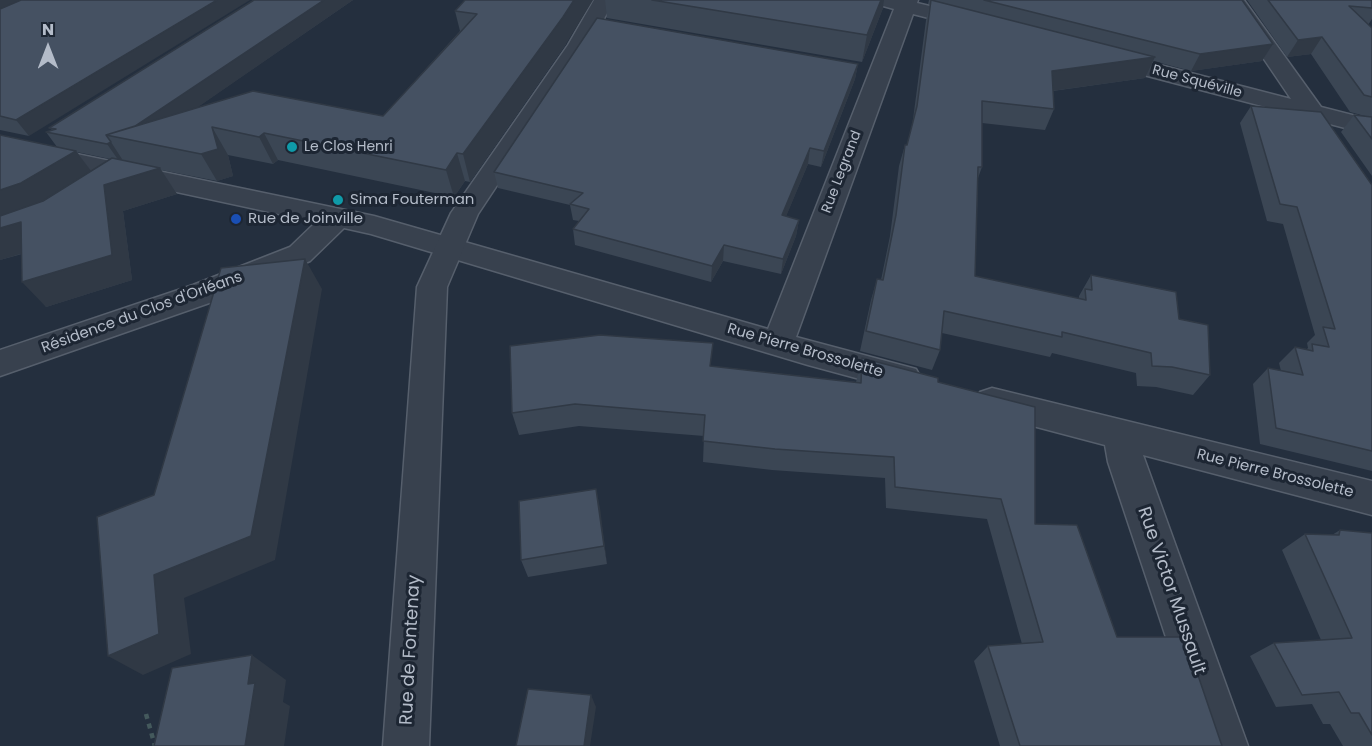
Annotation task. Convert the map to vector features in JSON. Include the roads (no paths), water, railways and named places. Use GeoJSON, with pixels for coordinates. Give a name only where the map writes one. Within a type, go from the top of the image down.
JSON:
{"type":"FeatureCollection","features":[{"type":"Feature","properties":{"kind":"street"},"geometry":{"type":"LineString","coordinates":[[449,247],[465,213],[579,45],[604,0]]}},
{"type":"Feature","properties":{"kind":"street"},"geometry":{"type":"LineString","coordinates":[[1234,0],[1332,142]]}},
{"type":"Feature","properties":{"kind":"street"},"geometry":{"type":"LineString","coordinates":[[899,2],[994,29]]}},
{"type":"Feature","properties":{"kind":"street","name":"Rue Legrand"},"geometry":{"type":"LineString","coordinates":[[778,343],[899,2]]}},
{"type":"Feature","properties":{"kind":"street"},"geometry":{"type":"LineString","coordinates":[[591,24],[616,29]]}},
{"type":"Feature","properties":{"kind":"street","name":"Rue Squéville"},"geometry":{"type":"LineString","coordinates":[[1086,53],[1372,128]]}},
{"type":"Feature","properties":{"kind":"street","name":"Rue Pierre Brossolette"},"geometry":{"type":"LineString","coordinates":[[0,146],[39,145],[127,171],[338,217],[934,386]]}},
{"type":"Feature","properties":{"kind":"street"},"geometry":{"type":"LineString","coordinates":[[90,194],[127,171]]}},
{"type":"Feature","properties":{"kind":"street","name":"Résidence du Clos d'Orléans"},"geometry":{"type":"LineString","coordinates":[[0,363],[204,293],[300,254],[338,217]]}},
{"type":"Feature","properties":{"kind":"street","name":"Rue de Fontenay"},"geometry":{"type":"LineString","coordinates":[[406,746],[432,287],[449,247]]}},
{"type":"Feature","properties":{"kind":"street","name":"Rue Pierre Brossolette"},"geometry":{"type":"LineString","coordinates":[[969,395],[1372,498]]}},
{"type":"Feature","properties":{"kind":"street","name":"Rue Victor Mussault"},"geometry":{"type":"LineString","coordinates":[[1121,435],[1126,462],[1225,746]]}},
{"type":"Feature","properties":{"kind":"place","name":"Le Clos Henri"},"geometry":{"type":"Point","coordinates":[292,147]}},
{"type":"Feature","properties":{"kind":"place","name":"Sima Fouterman"},"geometry":{"type":"Point","coordinates":[338,200]}},
{"type":"Feature","properties":{"kind":"place","name":"Rue de Joinville"},"geometry":{"type":"Point","coordinates":[236,219]}}]}
